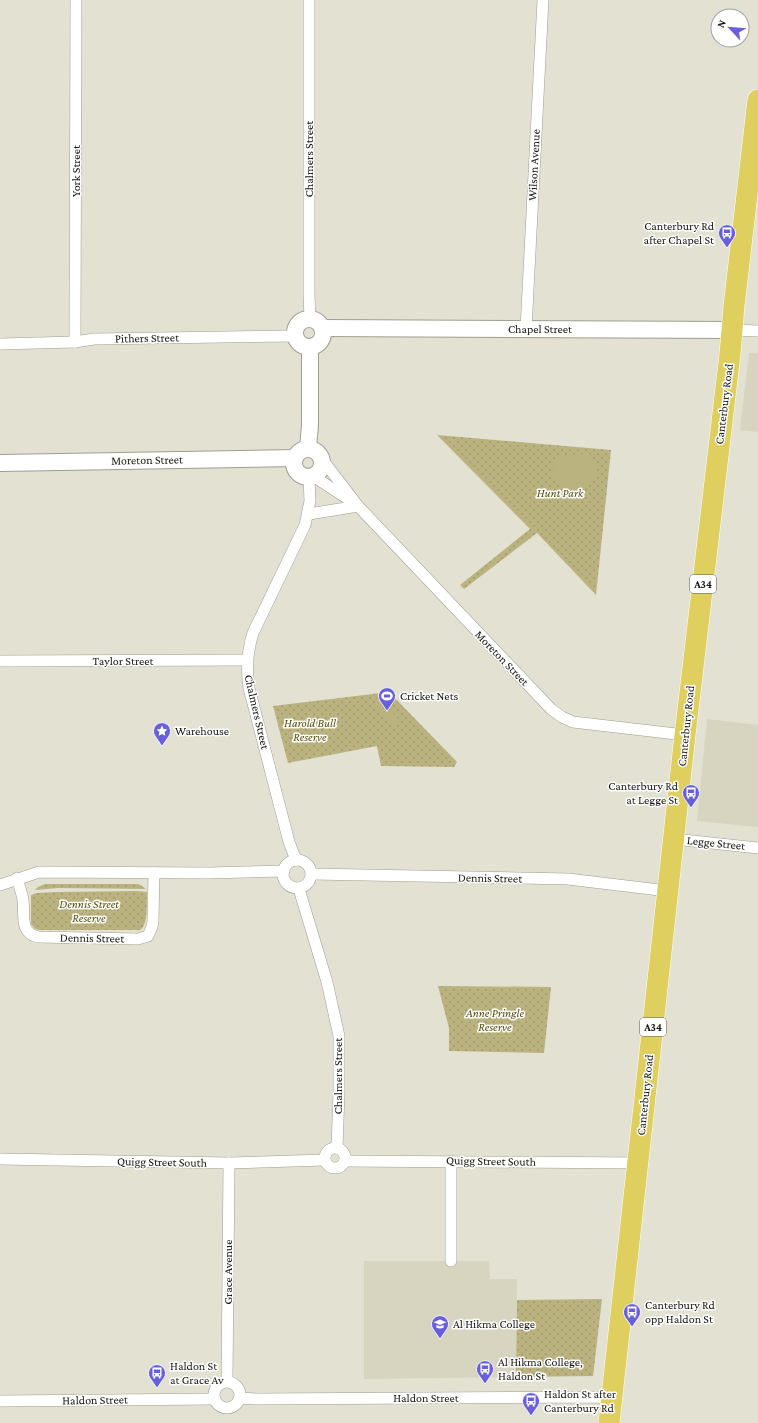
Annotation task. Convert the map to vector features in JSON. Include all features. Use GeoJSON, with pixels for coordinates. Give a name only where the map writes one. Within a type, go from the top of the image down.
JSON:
{"type":"FeatureCollection","features":[{"type":"Feature","properties":{"kind":"highway","name":"Canterbury Road"},"geometry":{"type":"LineString","coordinates":[[609,1423],[685,735],[733,330],[734,306],[758,100]]}},
{"type":"Feature","properties":{"kind":"street","name":"York Street"},"geometry":{"type":"LineString","coordinates":[[75,342],[76,0]]}},
{"type":"Feature","properties":{"kind":"street","name":"Chalmers Street"},"geometry":{"type":"LineString","coordinates":[[309,0],[308,293],[310,319]]}},
{"type":"Feature","properties":{"kind":"street","name":"Wilson Avenue"},"geometry":{"type":"LineString","coordinates":[[526,329],[543,0]]}},
{"type":"Feature","properties":{"kind":"street"},"geometry":{"type":"LineString","coordinates":[[310,319],[318,321],[323,328],[323,337],[321,341],[314,347],[310,348],[299,343],[295,336],[298,324],[302,321],[310,319]]}},
{"type":"Feature","properties":{"kind":"street","name":"Chapel Street"},"geometry":{"type":"LineString","coordinates":[[323,328],[758,331]]}},
{"type":"Feature","properties":{"kind":"street","name":"Pithers Street"},"geometry":{"type":"LineString","coordinates":[[0,344],[75,342],[94,339],[295,336]]}},
{"type":"Feature","properties":{"kind":"street"},"geometry":{"type":"LineString","coordinates":[[308,448],[310,425],[310,348]]}},
{"type":"Feature","properties":{"kind":"street"},"geometry":{"type":"LineString","coordinates":[[308,448],[317,451],[322,459],[322,468],[311,477],[300,475],[294,467],[294,458],[299,452],[308,448]]}},
{"type":"Feature","properties":{"kind":"street","name":"Moreton Street"},"geometry":{"type":"LineString","coordinates":[[0,463],[294,458]]}},
{"type":"Feature","properties":{"kind":"street","name":"Moreton Street"},"geometry":{"type":"LineString","coordinates":[[322,459],[358,506],[551,709],[562,717],[573,722],[685,735]]}},
{"type":"Feature","properties":{"kind":"street","name":"Chalmers Street"},"geometry":{"type":"LineString","coordinates":[[296,860],[289,842],[249,688],[247,660],[249,647],[254,633],[300,538],[308,514],[311,477]]}},
{"type":"Feature","properties":{"kind":"street","name":"Moreton Street"},"geometry":{"type":"LineString","coordinates":[[311,477],[358,506]]}},
{"type":"Feature","properties":{"kind":"street"},"geometry":{"type":"LineString","coordinates":[[308,514],[358,506]]}},
{"type":"Feature","properties":{"kind":"street","name":"Taylor Street"},"geometry":{"type":"LineString","coordinates":[[0,661],[247,660]]}},
{"type":"Feature","properties":{"kind":"street","name":"Legge Street"},"geometry":{"type":"LineString","coordinates":[[674,839],[758,848]]}},
{"type":"Feature","properties":{"kind":"street"},"geometry":{"type":"LineString","coordinates":[[296,860],[305,862],[312,874],[310,882],[303,888],[299,889],[290,887],[283,876],[284,871],[288,864],[296,860]]}},
{"type":"Feature","properties":{"kind":"street"},"geometry":{"type":"LineString","coordinates":[[0,885],[17,878],[40,872],[154,873],[284,871]]}},
{"type":"Feature","properties":{"kind":"street","name":"Dennis Street"},"geometry":{"type":"LineString","coordinates":[[17,878],[23,898],[25,928],[34,936],[138,939],[148,936],[152,926],[154,873]]}},
{"type":"Feature","properties":{"kind":"street","name":"Dennis Street"},"geometry":{"type":"LineString","coordinates":[[312,874],[568,879],[668,891]]}},
{"type":"Feature","properties":{"kind":"street","name":"Chalmers Street"},"geometry":{"type":"LineString","coordinates":[[299,889],[327,982],[339,1036],[337,1148]]}},
{"type":"Feature","properties":{"kind":"street"},"geometry":{"type":"LineString","coordinates":[[337,1148],[344,1154],[345,1160],[342,1166],[336,1169],[330,1168],[324,1160],[326,1153],[330,1149],[337,1148]]}},
{"type":"Feature","properties":{"kind":"street","name":"Quigg Street South"},"geometry":{"type":"LineString","coordinates":[[0,1159],[228,1163],[324,1160]]}},
{"type":"Feature","properties":{"kind":"street","name":"Quigg Street South"},"geometry":{"type":"LineString","coordinates":[[345,1160],[637,1163]]}},
{"type":"Feature","properties":{"kind":"street"},"geometry":{"type":"LineString","coordinates":[[451,1161],[451,1260]]}},
{"type":"Feature","properties":{"kind":"street","name":"Grace Avenue"},"geometry":{"type":"LineString","coordinates":[[227,1381],[228,1163]]}},
{"type":"Feature","properties":{"kind":"street"},"geometry":{"type":"LineString","coordinates":[[227,1381],[236,1385],[240,1398],[235,1405],[227,1408],[218,1406],[214,1399],[214,1390],[216,1387],[227,1381]]}},
{"type":"Feature","properties":{"kind":"street","name":"Haldon Street"},"geometry":{"type":"LineString","coordinates":[[240,1398],[596,1397],[612,1399]]}},
{"type":"Feature","properties":{"kind":"street","name":"Haldon Street"},"geometry":{"type":"LineString","coordinates":[[0,1401],[214,1399]]}},
{"type":"Feature","properties":{"kind":"shaded area"},"geometry":{"type":"Polygon","coordinates":[[[749,353],[758,353],[758,432],[740,430],[749,353]]]}},
{"type":"Feature","properties":{"kind":"shaded area"},"geometry":{"type":"Polygon","coordinates":[[[707,719],[758,725],[758,827],[697,821],[707,719]]]}},
{"type":"Feature","properties":{"kind":"shaded area","name":"Al Hikma College"},"geometry":{"type":"Polygon","coordinates":[[[364,1261],[489,1261],[490,1279],[517,1279],[516,1377],[364,1379],[364,1261]]]}},
{"type":"Feature","properties":{"kind":"green space","name":"Hunt Park"},"geometry":{"type":"Polygon","coordinates":[[[437,435],[611,450],[596,595],[537,533],[464,589],[460,585],[530,529],[437,435]]]}},
{"type":"Feature","properties":{"kind":"green space"},"geometry":{"type":"Polygon","coordinates":[[[590,454],[599,475],[575,493],[551,478],[556,455],[590,454]]]}},
{"type":"Feature","properties":{"kind":"green space","name":"Harold Bull Reserve"},"geometry":{"type":"Polygon","coordinates":[[[389,692],[457,762],[454,767],[381,766],[377,746],[288,763],[273,706],[389,692]]]}},
{"type":"Feature","properties":{"kind":"green space","name":"Cricket Nets"},"geometry":{"type":"Polygon","coordinates":[[[380,698],[399,720],[394,725],[374,702],[380,698]]]}},
{"type":"Feature","properties":{"kind":"green space"},"geometry":{"type":"Polygon","coordinates":[[[45,884],[138,884],[146,889],[58,888],[35,890],[45,884]]]}},
{"type":"Feature","properties":{"kind":"green space","name":"Dennis Street Reserve"},"geometry":{"type":"Polygon","coordinates":[[[147,892],[146,918],[143,927],[140,930],[39,930],[35,929],[31,924],[31,895],[37,893],[147,892]]]}},
{"type":"Feature","properties":{"kind":"green space","name":"Anne Pringle Reserve"},"geometry":{"type":"Polygon","coordinates":[[[438,986],[551,987],[544,1053],[449,1051],[449,1028],[438,986]]]}},
{"type":"Feature","properties":{"kind":"green space"},"geometry":{"type":"Polygon","coordinates":[[[602,1299],[593,1376],[516,1377],[517,1300],[602,1299]]]}},
{"type":"Feature","properties":{"kind":"place","name":"Canterbury Rd after Chapel St"},"geometry":{"type":"Point","coordinates":[727,248]}},
{"type":"Feature","properties":{"kind":"place","name":"Cricket Nets"},"geometry":{"type":"Point","coordinates":[387,711]}},
{"type":"Feature","properties":{"kind":"place","name":"Warehouse"},"geometry":{"type":"Point","coordinates":[162,746]}},
{"type":"Feature","properties":{"kind":"place","name":"Canterbury Rd at Legge St"},"geometry":{"type":"Point","coordinates":[691,808]}},
{"type":"Feature","properties":{"kind":"place","name":"Canterbury Rd opp Haldon St"},"geometry":{"type":"Point","coordinates":[632,1327]}},
{"type":"Feature","properties":{"kind":"place","name":"Al Hikma College"},"geometry":{"type":"Point","coordinates":[440,1339]}},
{"type":"Feature","properties":{"kind":"place","name":"Al Hikma College, Haldon St"},"geometry":{"type":"Point","coordinates":[485,1384]}},
{"type":"Feature","properties":{"kind":"place","name":"Haldon St at Grace Av"},"geometry":{"type":"Point","coordinates":[157,1388]}},
{"type":"Feature","properties":{"kind":"place","name":"Haldon St after Canterbury Rd"},"geometry":{"type":"Point","coordinates":[531,1416]}}]}
